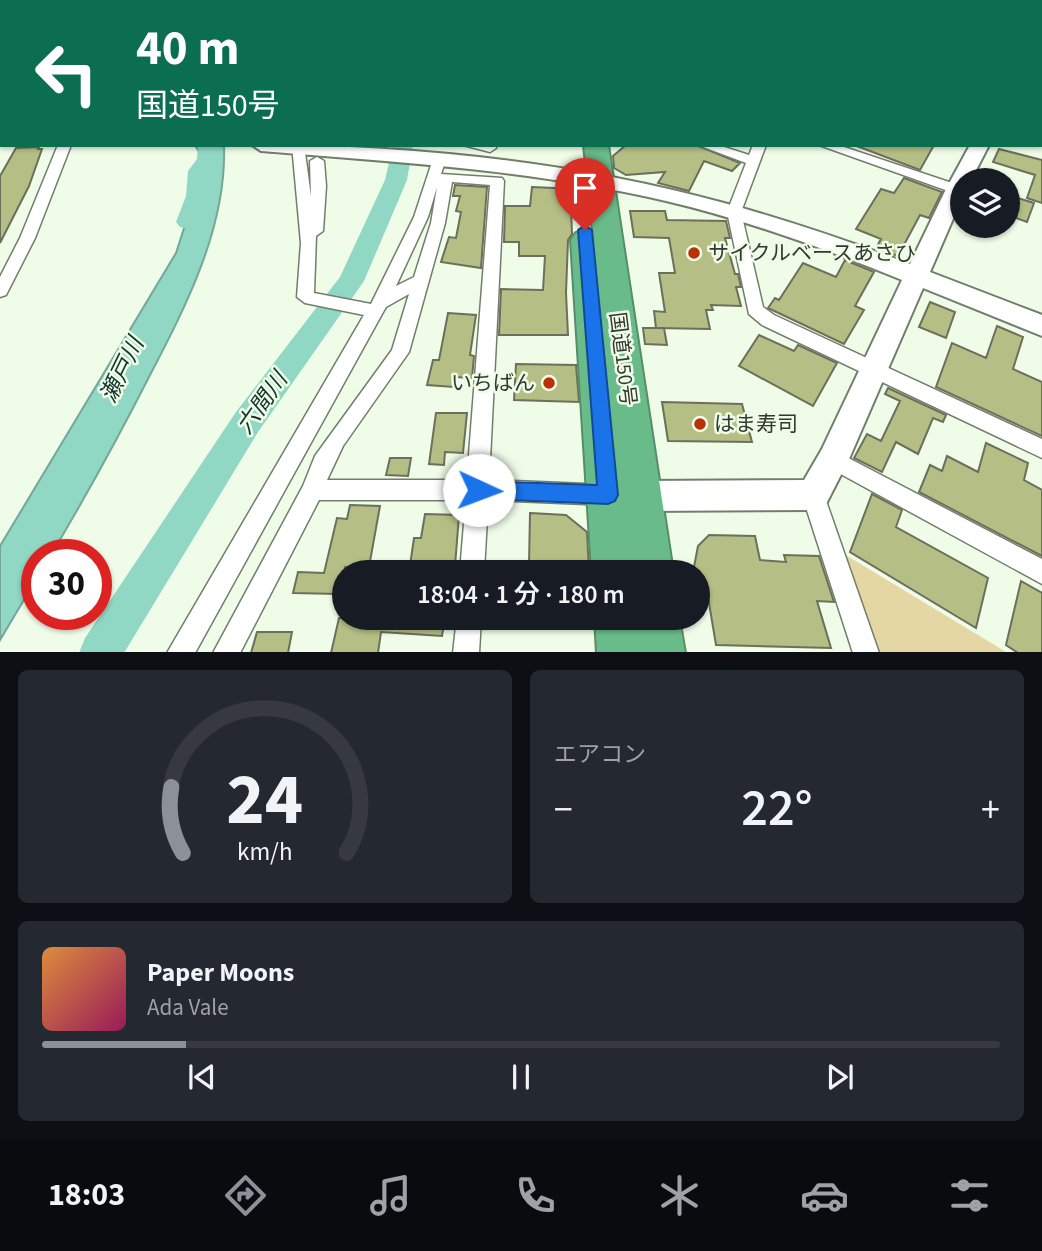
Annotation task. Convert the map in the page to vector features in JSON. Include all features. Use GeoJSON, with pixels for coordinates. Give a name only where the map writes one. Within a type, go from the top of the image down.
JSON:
{"type":"FeatureCollection","features":[{"type":"Feature","properties":{"kind":"highway","name":"国道150号"},"geometry":{"type":"LineString","coordinates":[[595,147],[586,168],[624,496],[646,560]]}},
{"type":"Feature","properties":{"kind":"highway","name":"国道150号"},"geometry":{"type":"LineString","coordinates":[[616,560],[624,496]]}},
{"type":"Feature","properties":{"kind":"highway"},"geometry":{"type":"LineString","coordinates":[[620,630],[622,652]]}},
{"type":"Feature","properties":{"kind":"highway"},"geometry":{"type":"LineString","coordinates":[[657,630],[660,652]]}},
{"type":"Feature","properties":{"kind":"street"},"geometry":{"type":"LineString","coordinates":[[0,292],[44,203],[64,147]]}},
{"type":"Feature","properties":{"kind":"street"},"geometry":{"type":"LineString","coordinates":[[419,281],[376,308],[305,297],[309,243],[296,147],[381,151],[513,166],[586,168],[734,212],[858,253],[1042,326]]}},
{"type":"Feature","properties":{"kind":"street"},"geometry":{"type":"LineString","coordinates":[[710,147],[754,161]]}},
{"type":"Feature","properties":{"kind":"street"},"geometry":{"type":"LineString","coordinates":[[759,147],[734,212],[755,310],[768,320],[1042,449]]}},
{"type":"Feature","properties":{"kind":"street"},"geometry":{"type":"LineString","coordinates":[[831,147],[950,187]]}},
{"type":"Feature","properties":{"kind":"street"},"geometry":{"type":"LineString","coordinates":[[967,168],[979,147]]}},
{"type":"Feature","properties":{"kind":"street"},"geometry":{"type":"LineString","coordinates":[[181,652],[376,308],[421,217],[437,159]]}},
{"type":"Feature","properties":{"kind":"street"},"geometry":{"type":"LineString","coordinates":[[309,243],[316,226],[317,161]]}},
{"type":"Feature","properties":{"kind":"street"},"geometry":{"type":"LineString","coordinates":[[227,652],[313,490],[322,463],[396,360],[438,223],[446,177],[497,181],[473,560]]}},
{"type":"Feature","properties":{"kind":"street"},"geometry":{"type":"LineString","coordinates":[[866,652],[813,495],[833,460],[950,202]]}},
{"type":"Feature","properties":{"kind":"street"},"geometry":{"type":"LineString","coordinates":[[833,460],[1042,572]]}},
{"type":"Feature","properties":{"kind":"street"},"geometry":{"type":"LineString","coordinates":[[313,490],[479,490],[624,496],[813,495]]}},
{"type":"Feature","properties":{"kind":"street"},"geometry":{"type":"LineString","coordinates":[[466,652],[468,630]]}},
{"type":"Feature","properties":{"kind":"shaded area"},"geometry":{"type":"Polygon","coordinates":[[[840,552],[849,557],[1006,652],[875,652],[840,552]]]}},
{"type":"Feature","properties":{"kind":"water"},"geometry":{"type":"Polygon","coordinates":[[[196,147],[224,147],[219,206],[202,265],[190,294],[114,445],[60,539],[21,539],[21,605],[0,640],[0,546],[176,253],[205,163],[196,147]]]}},
{"type":"Feature","properties":{"kind":"building"},"geometry":{"type":"Polygon","coordinates":[[[39,147],[38,149],[42,149],[29,186],[0,243],[0,176],[16,148],[39,147]]]}},
{"type":"Feature","properties":{"kind":"building"},"geometry":{"type":"Polygon","coordinates":[[[624,147],[701,147],[740,163],[732,171],[704,161],[689,191],[658,183],[665,172],[626,175],[614,168],[613,156],[624,147]]]}},
{"type":"Feature","properties":{"kind":"building"},"geometry":{"type":"Polygon","coordinates":[[[859,147],[933,147],[920,170],[859,147]]]}},
{"type":"Feature","properties":{"kind":"building"},"geometry":{"type":"Polygon","coordinates":[[[999,149],[1042,160],[1042,203],[1027,198],[1035,175],[1020,170],[1020,168],[993,162],[999,149]]]}},
{"type":"Feature","properties":{"kind":"building"},"geometry":{"type":"Polygon","coordinates":[[[904,178],[942,192],[929,218],[920,215],[898,256],[876,248],[881,239],[856,229],[881,189],[894,193],[904,178]]]}},
{"type":"Feature","properties":{"kind":"building"},"geometry":{"type":"Polygon","coordinates":[[[455,185],[487,187],[481,268],[441,262],[449,237],[456,238],[461,212],[456,211],[460,196],[453,196],[455,185]]]}},
{"type":"Feature","properties":{"kind":"building"},"geometry":{"type":"Polygon","coordinates":[[[532,187],[576,189],[577,207],[571,207],[572,234],[568,240],[568,335],[499,335],[501,289],[543,290],[545,256],[519,256],[519,242],[504,242],[505,206],[530,206],[532,187]]]}},
{"type":"Feature","properties":{"kind":"building"},"geometry":{"type":"Polygon","coordinates":[[[1020,199],[1034,203],[1027,222],[1020,219],[1020,199]]]}},
{"type":"Feature","properties":{"kind":"building"},"geometry":{"type":"Polygon","coordinates":[[[630,211],[665,211],[667,220],[726,221],[730,238],[725,238],[735,274],[738,274],[741,287],[736,287],[741,306],[711,305],[713,310],[706,310],[710,329],[656,328],[654,311],[665,312],[659,273],[675,273],[669,238],[634,237],[630,211]]]}},
{"type":"Feature","properties":{"kind":"building"},"geometry":{"type":"Polygon","coordinates":[[[845,260],[874,272],[855,306],[864,310],[844,344],[768,308],[775,298],[779,300],[803,263],[836,277],[845,260]]]}},
{"type":"Feature","properties":{"kind":"building"},"geometry":{"type":"Polygon","coordinates":[[[930,302],[955,312],[946,338],[919,327],[930,302]]]}},
{"type":"Feature","properties":{"kind":"building"},"geometry":{"type":"Polygon","coordinates":[[[448,313],[476,315],[470,355],[474,356],[472,378],[455,377],[454,387],[427,385],[433,360],[439,360],[448,313]]]}},
{"type":"Feature","properties":{"kind":"building"},"geometry":{"type":"Polygon","coordinates":[[[997,326],[1023,337],[1013,369],[1042,382],[1042,436],[936,387],[952,343],[986,358],[997,326]]]}},
{"type":"Feature","properties":{"kind":"building"},"geometry":{"type":"Polygon","coordinates":[[[643,328],[664,328],[667,345],[645,344],[643,328]]]}},
{"type":"Feature","properties":{"kind":"building"},"geometry":{"type":"Polygon","coordinates":[[[759,335],[794,351],[798,345],[837,363],[813,406],[739,366],[759,335]]]}},
{"type":"Feature","properties":{"kind":"building","name":"いちばん"},"geometry":{"type":"Polygon","coordinates":[[[516,364],[576,365],[579,402],[514,400],[516,364]]]}},
{"type":"Feature","properties":{"kind":"building"},"geometry":{"type":"Polygon","coordinates":[[[888,388],[946,415],[943,422],[933,418],[918,454],[896,442],[882,472],[854,458],[867,434],[881,441],[900,401],[885,394],[888,388]]]}},
{"type":"Feature","properties":{"kind":"building"},"geometry":{"type":"Polygon","coordinates":[[[662,402],[742,404],[752,442],[668,441],[662,402]]]}},
{"type":"Feature","properties":{"kind":"building"},"geometry":{"type":"Polygon","coordinates":[[[436,413],[467,413],[463,453],[445,452],[444,465],[429,464],[436,413]]]}},
{"type":"Feature","properties":{"kind":"building"},"geometry":{"type":"Polygon","coordinates":[[[986,443],[1028,463],[1024,480],[1042,490],[1042,556],[919,492],[930,465],[942,471],[947,456],[978,472],[986,443]]]}},
{"type":"Feature","properties":{"kind":"building"},"geometry":{"type":"Polygon","coordinates":[[[390,458],[411,458],[408,476],[386,475],[390,458]]]}},
{"type":"Feature","properties":{"kind":"building"},"geometry":{"type":"Polygon","coordinates":[[[872,494],[902,510],[896,527],[988,578],[976,628],[850,552],[872,494]]]}},
{"type":"Feature","properties":{"kind":"building"},"geometry":{"type":"Polygon","coordinates":[[[350,505],[380,506],[370,560],[332,560],[332,594],[293,593],[298,572],[324,573],[337,518],[347,519],[350,505]]]}},
{"type":"Feature","properties":{"kind":"building"},"geometry":{"type":"Polygon","coordinates":[[[530,513],[566,515],[587,532],[588,560],[529,560],[530,513]]]}},
{"type":"Feature","properties":{"kind":"building"},"geometry":{"type":"Polygon","coordinates":[[[425,514],[459,515],[455,560],[411,560],[414,538],[421,538],[425,514]]]}},
{"type":"Feature","properties":{"kind":"building"},"geometry":{"type":"Polygon","coordinates":[[[709,535],[755,536],[760,560],[786,562],[784,555],[819,556],[834,602],[817,601],[831,648],[716,645],[710,609],[710,560],[695,560],[698,546],[709,535]]]}},
{"type":"Feature","properties":{"kind":"building"},"geometry":{"type":"Polygon","coordinates":[[[1021,581],[1042,593],[1042,652],[1016,652],[1006,645],[1021,581]]]}},
{"type":"Feature","properties":{"kind":"building"},"geometry":{"type":"Polygon","coordinates":[[[336,630],[443,630],[442,636],[381,632],[378,652],[331,652],[336,630]]]}},
{"type":"Feature","properties":{"kind":"building"},"geometry":{"type":"Polygon","coordinates":[[[257,632],[292,632],[288,652],[251,652],[257,632]]]}},
{"type":"Feature","properties":{"kind":"waterway","name":"瀬戸川"},"geometry":{"type":"LineString","coordinates":[[188,222],[197,196],[199,171],[208,159],[208,147]]}},
{"type":"Feature","properties":{"kind":"waterway","name":"六間川"},"geometry":{"type":"LineString","coordinates":[[101,652],[247,422],[351,281],[396,180],[403,147]]}},
{"type":"Feature","properties":{"kind":"place","name":"サイクルベースあさひ"},"geometry":{"type":"Point","coordinates":[694,253]}},
{"type":"Feature","properties":{"kind":"place","name":"いちばん"},"geometry":{"type":"Point","coordinates":[549,383]}},
{"type":"Feature","properties":{"kind":"place","name":"はま寿司"},"geometry":{"type":"Point","coordinates":[700,424]}},
{"type":"Feature","properties":{"kind":"route"},"geometry":{"type":"LineString","coordinates":[[479,490],[608,495],[585,230]]}}]}
